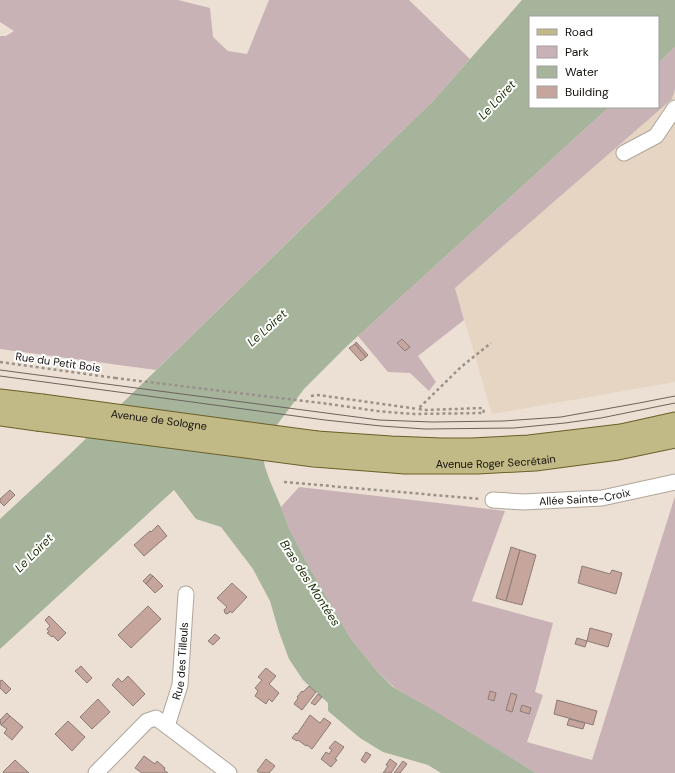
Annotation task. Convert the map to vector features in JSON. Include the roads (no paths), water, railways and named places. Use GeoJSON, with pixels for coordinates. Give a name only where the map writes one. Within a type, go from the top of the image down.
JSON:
{"type":"FeatureCollection","features":[{"type":"Feature","properties":{"kind":"main road","name":"Avenue de Sologne"},"geometry":{"type":"LineString","coordinates":[[0,399],[39,413]]}},
{"type":"Feature","properties":{"kind":"main road","name":"Avenue de Sologne"},"geometry":{"type":"LineString","coordinates":[[0,416],[39,413],[315,449]]}},
{"type":"Feature","properties":{"kind":"main road","name":"Avenue Roger Secrétain"},"geometry":{"type":"LineString","coordinates":[[315,449],[391,446],[472,448],[528,445],[621,434],[675,422]]}},
{"type":"Feature","properties":{"kind":"main road","name":"Avenue Roger Secrétain"},"geometry":{"type":"LineString","coordinates":[[315,449],[404,464],[484,464],[535,461],[618,450],[675,438]]}},
{"type":"Feature","properties":{"kind":"street"},"geometry":{"type":"LineString","coordinates":[[624,153],[656,136],[675,108]]}},
{"type":"Feature","properties":{"kind":"street","name":"Allée Sainte-Croix"},"geometry":{"type":"LineString","coordinates":[[493,500],[523,502],[602,498],[675,482]]}},
{"type":"Feature","properties":{"kind":"street","name":"Rue des Tilleuls"},"geometry":{"type":"LineString","coordinates":[[162,722],[180,685],[186,594]]}},
{"type":"Feature","properties":{"kind":"street"},"geometry":{"type":"LineString","coordinates":[[96,773],[147,721],[162,722],[229,773]]}},
{"type":"Feature","properties":{"kind":"water"},"geometry":{"type":"Polygon","coordinates":[[[522,0],[675,0],[675,47],[659,62],[659,16],[529,16],[529,108],[608,108],[346,347],[304,389],[261,446],[265,467],[289,528],[308,565],[351,639],[376,670],[393,687],[536,773],[441,773],[428,765],[383,752],[360,738],[328,711],[328,703],[303,680],[289,659],[270,601],[253,569],[221,527],[196,519],[174,490],[0,649],[0,519],[69,455],[434,100],[522,0]]]}},
{"type":"Feature","properties":{"kind":"tram line"},"geometry":{"type":"LineString","coordinates":[[0,370],[379,420],[432,422],[503,421],[561,417],[675,396]]}},
{"type":"Feature","properties":{"kind":"tram line"},"geometry":{"type":"LineString","coordinates":[[0,376],[325,420],[425,429],[514,428],[565,423],[601,418],[675,403]]}},
{"type":"Feature","properties":{"kind":"water label","name":"Le Loiret"},"geometry":{"type":"Point","coordinates":[497,100]}},
{"type":"Feature","properties":{"kind":"water label","name":"Le Loiret"},"geometry":{"type":"Point","coordinates":[267,328]}},
{"type":"Feature","properties":{"kind":"water label","name":"Le Loiret"},"geometry":{"type":"Point","coordinates":[34,553]}},
{"type":"Feature","properties":{"kind":"water label","name":"Bras des Montées"},"geometry":{"type":"Point","coordinates":[310,583]}}]}
